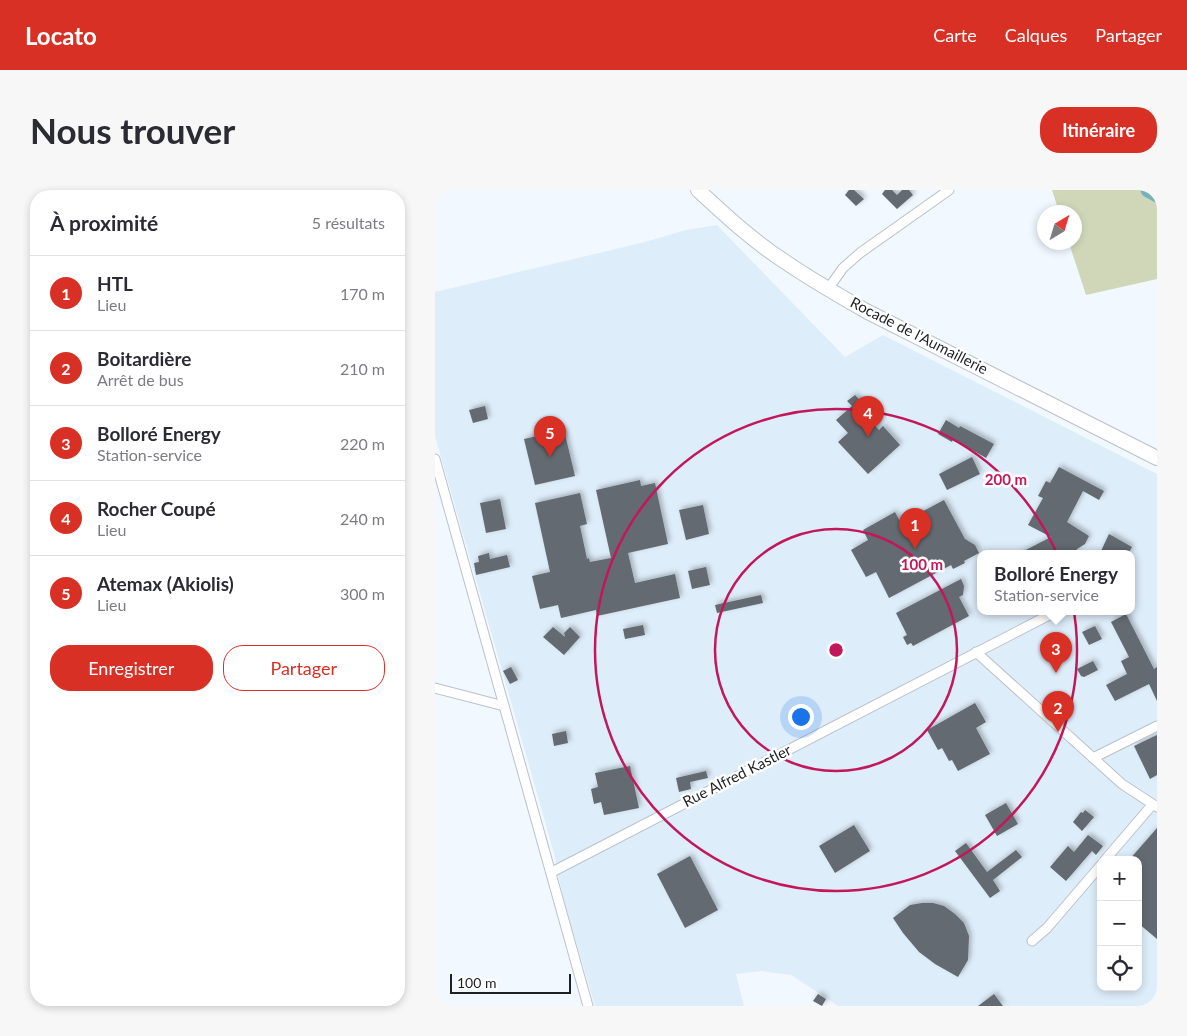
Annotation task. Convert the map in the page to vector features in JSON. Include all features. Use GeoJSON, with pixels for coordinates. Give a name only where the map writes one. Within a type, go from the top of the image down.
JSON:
{"type":"FeatureCollection","features":[{"type":"Feature","properties":{"kind":"main road","name":"Rocade de l'Aumaillerie"},"geometry":{"type":"LineString","coordinates":[[697,190],[733,223],[782,261],[828,289],[867,311],[1157,458]]}},
{"type":"Feature","properties":{"kind":"street"},"geometry":{"type":"LineString","coordinates":[[828,289],[843,268],[859,253],[949,190]]}},
{"type":"Feature","properties":{"kind":"street"},"geometry":{"type":"LineString","coordinates":[[435,459],[552,872],[571,951],[588,1006]]}},
{"type":"Feature","properties":{"kind":"street","name":"Rue Alfred Kastler"},"geometry":{"type":"LineString","coordinates":[[552,872],[1049,615]]}},
{"type":"Feature","properties":{"kind":"street"},"geometry":{"type":"LineString","coordinates":[[976,652],[1121,784],[1154,806],[1109,856]]}},
{"type":"Feature","properties":{"kind":"street"},"geometry":{"type":"LineString","coordinates":[[435,688],[504,706]]}},
{"type":"Feature","properties":{"kind":"street"},"geometry":{"type":"LineString","coordinates":[[1093,758],[1157,726]]}},
{"type":"Feature","properties":{"kind":"street"},"geometry":{"type":"LineString","coordinates":[[1032,941],[1047,928],[1097,870]]}},
{"type":"Feature","properties":{"kind":"shaded area"},"geometry":{"type":"Polygon","coordinates":[[[717,225],[845,357],[883,335],[1157,474],[1157,1006],[838,1006],[791,975],[761,971],[736,974],[744,1006],[595,1006],[563,898],[554,853],[435,436],[435,292],[645,242],[686,230],[717,225]]]}},
{"type":"Feature","properties":{"kind":"green space"},"geometry":{"type":"Polygon","coordinates":[[[1052,190],[1157,190],[1157,279],[1086,295],[1071,250],[1082,250],[1082,205],[1057,205],[1052,190]]]}},
{"type":"Feature","properties":{"kind":"building"},"geometry":{"type":"Polygon","coordinates":[[[849,190],[854,190],[864,199],[856,206],[845,195],[849,190]]]}},
{"type":"Feature","properties":{"kind":"building"},"geometry":{"type":"Polygon","coordinates":[[[885,190],[892,190],[897,195],[902,190],[909,190],[913,195],[897,209],[882,194],[885,190]]]}},
{"type":"Feature","properties":{"kind":"building"},"geometry":{"type":"Polygon","coordinates":[[[855,395],[865,406],[861,411],[879,430],[883,426],[900,445],[868,474],[838,442],[848,433],[836,420],[852,406],[847,401],[855,395]]]}},
{"type":"Feature","properties":{"kind":"building"},"geometry":{"type":"Polygon","coordinates":[[[485,406],[488,419],[473,423],[469,410],[485,406]]]}},
{"type":"Feature","properties":{"kind":"building"},"geometry":{"type":"Polygon","coordinates":[[[946,420],[994,444],[986,458],[953,439],[952,442],[938,434],[946,420]]]}},
{"type":"Feature","properties":{"kind":"building"},"geometry":{"type":"Polygon","coordinates":[[[564,430],[575,476],[535,485],[524,439],[564,430]]]}},
{"type":"Feature","properties":{"kind":"building"},"geometry":{"type":"Polygon","coordinates":[[[972,457],[980,474],[947,490],[939,474],[972,457]]]}},
{"type":"Feature","properties":{"kind":"building"},"geometry":{"type":"Polygon","coordinates":[[[1059,467],[1104,491],[1099,500],[1083,491],[1067,522],[1089,536],[1085,544],[1076,550],[1026,550],[1051,537],[1028,525],[1043,498],[1038,496],[1046,481],[1050,483],[1059,467]]]}},
{"type":"Feature","properties":{"kind":"building"},"geometry":{"type":"Polygon","coordinates":[[[640,480],[641,486],[655,483],[668,544],[628,553],[635,583],[675,574],[680,598],[597,616],[596,610],[561,618],[558,605],[540,609],[532,576],[550,572],[535,503],[580,493],[587,524],[580,526],[587,559],[589,558],[590,562],[611,558],[596,490],[640,480]]]}},
{"type":"Feature","properties":{"kind":"building"},"geometry":{"type":"Polygon","coordinates":[[[500,499],[506,529],[486,533],[480,503],[500,499]]]}},
{"type":"Feature","properties":{"kind":"building"},"geometry":{"type":"Polygon","coordinates":[[[944,500],[965,539],[975,545],[977,554],[953,569],[951,565],[889,598],[876,572],[866,577],[851,550],[868,540],[863,530],[895,512],[901,523],[944,500]]]}},
{"type":"Feature","properties":{"kind":"building"},"geometry":{"type":"Polygon","coordinates":[[[703,505],[709,534],[686,540],[679,510],[703,505]]]}},
{"type":"Feature","properties":{"kind":"building"},"geometry":{"type":"Polygon","coordinates":[[[1109,534],[1132,547],[1130,550],[1101,550],[1109,534]]]}},
{"type":"Feature","properties":{"kind":"building"},"geometry":{"type":"Polygon","coordinates":[[[489,553],[490,559],[507,555],[510,567],[476,575],[474,563],[479,562],[478,556],[489,553]]]}},
{"type":"Feature","properties":{"kind":"building"},"geometry":{"type":"Polygon","coordinates":[[[706,567],[710,585],[692,589],[688,571],[706,567]]]}},
{"type":"Feature","properties":{"kind":"building"},"geometry":{"type":"Polygon","coordinates":[[[961,579],[964,586],[963,595],[959,597],[969,616],[913,646],[911,643],[907,645],[903,637],[907,635],[896,613],[961,579]]]}},
{"type":"Feature","properties":{"kind":"building"},"geometry":{"type":"Polygon","coordinates":[[[761,595],[763,603],[717,613],[715,605],[761,595]]]}},
{"type":"Feature","properties":{"kind":"building"},"geometry":{"type":"Polygon","coordinates":[[[1127,615],[1154,669],[1157,667],[1157,701],[1149,684],[1115,701],[1106,685],[1127,674],[1121,661],[1129,657],[1111,622],[1127,615]]]}},
{"type":"Feature","properties":{"kind":"building"},"geometry":{"type":"Polygon","coordinates":[[[643,625],[645,635],[625,639],[623,629],[643,625]]]}},
{"type":"Feature","properties":{"kind":"building"},"geometry":{"type":"Polygon","coordinates":[[[1095,626],[1102,639],[1089,645],[1082,632],[1095,626]]]}},
{"type":"Feature","properties":{"kind":"building"},"geometry":{"type":"Polygon","coordinates":[[[553,627],[565,637],[564,633],[570,627],[580,637],[564,655],[543,637],[553,627]]]}},
{"type":"Feature","properties":{"kind":"building"},"geometry":{"type":"Polygon","coordinates":[[[1093,661],[1098,670],[1084,677],[1081,676],[1077,669],[1093,661]]]}},
{"type":"Feature","properties":{"kind":"building"},"geometry":{"type":"Polygon","coordinates":[[[511,667],[518,680],[510,684],[503,671],[511,667]]]}},
{"type":"Feature","properties":{"kind":"building"},"geometry":{"type":"Polygon","coordinates":[[[975,703],[986,722],[976,728],[990,754],[958,771],[952,760],[949,761],[942,748],[938,750],[927,730],[975,703]]]}},
{"type":"Feature","properties":{"kind":"building"},"geometry":{"type":"Polygon","coordinates":[[[566,731],[568,743],[554,746],[552,734],[566,731]]]}},
{"type":"Feature","properties":{"kind":"building"},"geometry":{"type":"Polygon","coordinates":[[[1157,735],[1157,775],[1150,779],[1134,746],[1157,735]]]}},
{"type":"Feature","properties":{"kind":"building"},"geometry":{"type":"Polygon","coordinates":[[[630,766],[639,808],[604,815],[601,802],[594,804],[591,789],[598,787],[595,773],[630,766]]]}},
{"type":"Feature","properties":{"kind":"building"},"geometry":{"type":"Polygon","coordinates":[[[706,771],[708,778],[690,782],[691,789],[679,792],[676,778],[706,771]]]}},
{"type":"Feature","properties":{"kind":"building"},"geometry":{"type":"Polygon","coordinates":[[[1006,803],[1018,824],[997,836],[985,815],[1006,803]]]}},
{"type":"Feature","properties":{"kind":"building"},"geometry":{"type":"Polygon","coordinates":[[[1085,810],[1094,817],[1082,831],[1073,822],[1085,810]]]}},
{"type":"Feature","properties":{"kind":"building"},"geometry":{"type":"Polygon","coordinates":[[[854,825],[870,851],[835,873],[819,846],[854,825]]]}},
{"type":"Feature","properties":{"kind":"building"},"geometry":{"type":"Polygon","coordinates":[[[1157,828],[1157,939],[1142,926],[1142,856],[1132,856],[1157,828]]]}},
{"type":"Feature","properties":{"kind":"building"},"geometry":{"type":"Polygon","coordinates":[[[1088,835],[1103,846],[1096,855],[1092,851],[1066,881],[1050,867],[1068,846],[1074,852],[1088,835]]]}},
{"type":"Feature","properties":{"kind":"building"},"geometry":{"type":"Polygon","coordinates":[[[966,843],[987,872],[1016,850],[1022,857],[993,880],[1000,891],[990,898],[955,851],[966,843]]]}},
{"type":"Feature","properties":{"kind":"building"},"geometry":{"type":"Polygon","coordinates":[[[690,856],[718,910],[685,928],[657,874],[690,856]]]}},
{"type":"Feature","properties":{"kind":"building"},"geometry":{"type":"Polygon","coordinates":[[[922,903],[944,906],[964,923],[969,936],[968,960],[958,977],[919,952],[893,918],[910,905],[922,903]]]}},
{"type":"Feature","properties":{"kind":"building"},"geometry":{"type":"Polygon","coordinates":[[[818,994],[826,999],[822,1006],[813,1001],[818,994]]]}},
{"type":"Feature","properties":{"kind":"building"},"geometry":{"type":"Polygon","coordinates":[[[994,994],[1003,1006],[978,1006],[994,994]]]}},
{"type":"Feature","properties":{"kind":"waterway"},"geometry":{"type":"LineString","coordinates":[[1148,190],[1157,195]]}},
{"type":"Feature","properties":{"kind":"place","name":"Rocher Coupé"},"geometry":{"type":"Point","coordinates":[868,437]}},
{"type":"Feature","properties":{"kind":"place","name":"Atemax (Akiolis)"},"geometry":{"type":"Point","coordinates":[550,457]}},
{"type":"Feature","properties":{"kind":"place","name":"HTL"},"geometry":{"type":"Point","coordinates":[915,549]}},
{"type":"Feature","properties":{"kind":"place","name":"Bolloré Energy"},"geometry":{"type":"Point","coordinates":[1056,673]}},
{"type":"Feature","properties":{"kind":"place","name":"Boitardière"},"geometry":{"type":"Point","coordinates":[1058,732]}}]}
